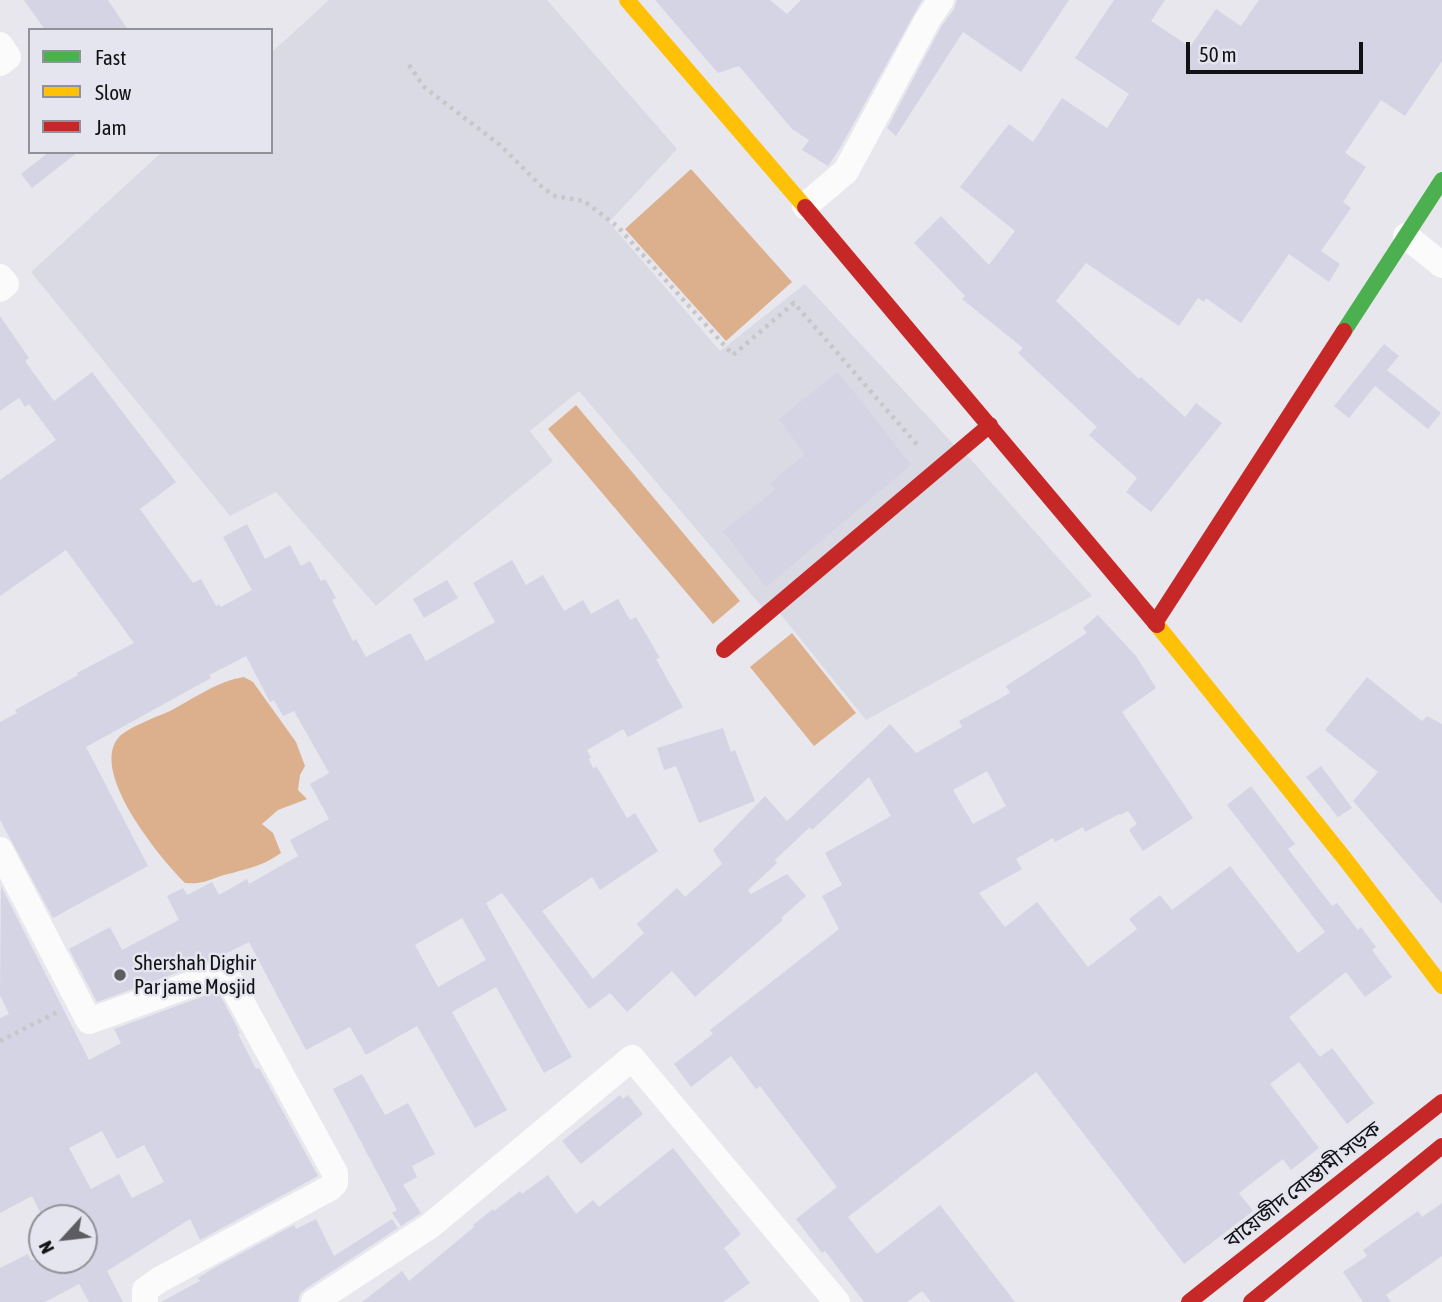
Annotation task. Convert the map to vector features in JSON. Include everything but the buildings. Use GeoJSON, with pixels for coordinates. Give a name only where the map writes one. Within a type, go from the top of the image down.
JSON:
{"type":"FeatureCollection","features":[{"type":"Feature","properties":{"kind":"street"},"geometry":{"type":"LineString","coordinates":[[627,0],[805,206],[1155,622],[1342,854],[1442,986]]}},
{"type":"Feature","properties":{"kind":"street"},"geometry":{"type":"LineString","coordinates":[[805,206],[846,171],[927,6]]}},
{"type":"Feature","properties":{"kind":"street"},"geometry":{"type":"LineString","coordinates":[[0,45],[8,57],[0,63]]}},
{"type":"Feature","properties":{"kind":"street"},"geometry":{"type":"LineString","coordinates":[[1155,622],[1442,180]]}},
{"type":"Feature","properties":{"kind":"street"},"geometry":{"type":"LineString","coordinates":[[1406,236],[1442,265]]}},
{"type":"Feature","properties":{"kind":"street"},"geometry":{"type":"LineString","coordinates":[[0,277],[6,284],[0,289]]}},
{"type":"Feature","properties":{"kind":"street"},"geometry":{"type":"LineString","coordinates":[[724,650],[990,425]]}},
{"type":"Feature","properties":{"kind":"street"},"geometry":{"type":"LineString","coordinates":[[0,850],[89,1021],[225,972],[335,1173],[335,1183],[330,1188],[159,1280],[145,1290],[145,1302]]}},
{"type":"Feature","properties":{"kind":"street"},"geometry":{"type":"LineString","coordinates":[[314,1302],[430,1226],[632,1058],[837,1302]]}},
{"type":"Feature","properties":{"kind":"street","name":"বায়েজীদ বোস্তামী সড়ক"},"geometry":{"type":"LineString","coordinates":[[1189,1302],[1442,1102]]}},
{"type":"Feature","properties":{"kind":"street"},"geometry":{"type":"LineString","coordinates":[[1251,1302],[1442,1146]]}},
{"type":"Feature","properties":{"kind":"path"},"geometry":{"type":"LineString","coordinates":[[409,65],[424,87],[500,145],[543,188],[555,196],[584,201],[617,226],[733,355],[794,303],[939,468]]}},
{"type":"Feature","properties":{"kind":"path"},"geometry":{"type":"LineString","coordinates":[[0,1041],[78,1001]]}},
{"type":"Feature","properties":{"kind":"shaded area"},"geometry":{"type":"Polygon","coordinates":[[[329,0],[547,0],[677,149],[609,222],[720,351],[805,284],[956,447],[763,608],[579,391],[530,431],[553,461],[376,606],[276,492],[230,516],[31,272],[160,154],[273,154],[273,51],[329,0]]]}},
{"type":"Feature","properties":{"kind":"shaded area"},"geometry":{"type":"Polygon","coordinates":[[[691,169],[792,282],[726,341],[625,229],[691,169]]]}},
{"type":"Feature","properties":{"kind":"shaded area"},"geometry":{"type":"Polygon","coordinates":[[[576,405],[740,601],[713,624],[548,429],[576,405]]]}},
{"type":"Feature","properties":{"kind":"shaded area"},"geometry":{"type":"Polygon","coordinates":[[[965,453],[1092,596],[866,720],[778,611],[965,453]]]}},
{"type":"Feature","properties":{"kind":"shaded area"},"geometry":{"type":"Polygon","coordinates":[[[792,633],[856,713],[814,746],[750,667],[792,633]]]}},
{"type":"Feature","properties":{"kind":"shaded area"},"geometry":{"type":"Polygon","coordinates":[[[244,677],[253,682],[296,742],[305,766],[300,775],[298,790],[307,799],[278,810],[262,824],[273,833],[281,853],[250,868],[202,882],[185,883],[130,812],[112,769],[112,750],[121,735],[131,728],[170,711],[215,686],[244,677]]]}},
{"type":"Feature","properties":{"kind":"traffic: fast"},"geometry":{"type":"LineString","coordinates":[[1344,331],[1442,180]]}},
{"type":"Feature","properties":{"kind":"traffic: slow"},"geometry":{"type":"LineString","coordinates":[[627,0],[805,207]]}},
{"type":"Feature","properties":{"kind":"traffic: slow"},"geometry":{"type":"LineString","coordinates":[[1157,625],[1345,859],[1442,986]]}},
{"type":"Feature","properties":{"kind":"traffic: jam"},"geometry":{"type":"LineString","coordinates":[[805,207],[1157,625]]}},
{"type":"Feature","properties":{"kind":"traffic: jam"},"geometry":{"type":"LineString","coordinates":[[1155,623],[1344,331]]}},
{"type":"Feature","properties":{"kind":"traffic: jam"},"geometry":{"type":"LineString","coordinates":[[724,650],[990,425]]}},
{"type":"Feature","properties":{"kind":"traffic: jam"},"geometry":{"type":"LineString","coordinates":[[1189,1302],[1442,1102]]}},
{"type":"Feature","properties":{"kind":"traffic: jam"},"geometry":{"type":"LineString","coordinates":[[1251,1302],[1442,1146]]}},
{"type":"Feature","properties":{"kind":"place","name":"Shershah Dighir Par jame Mosjid"},"geometry":{"type":"Point","coordinates":[120,975]}}]}
